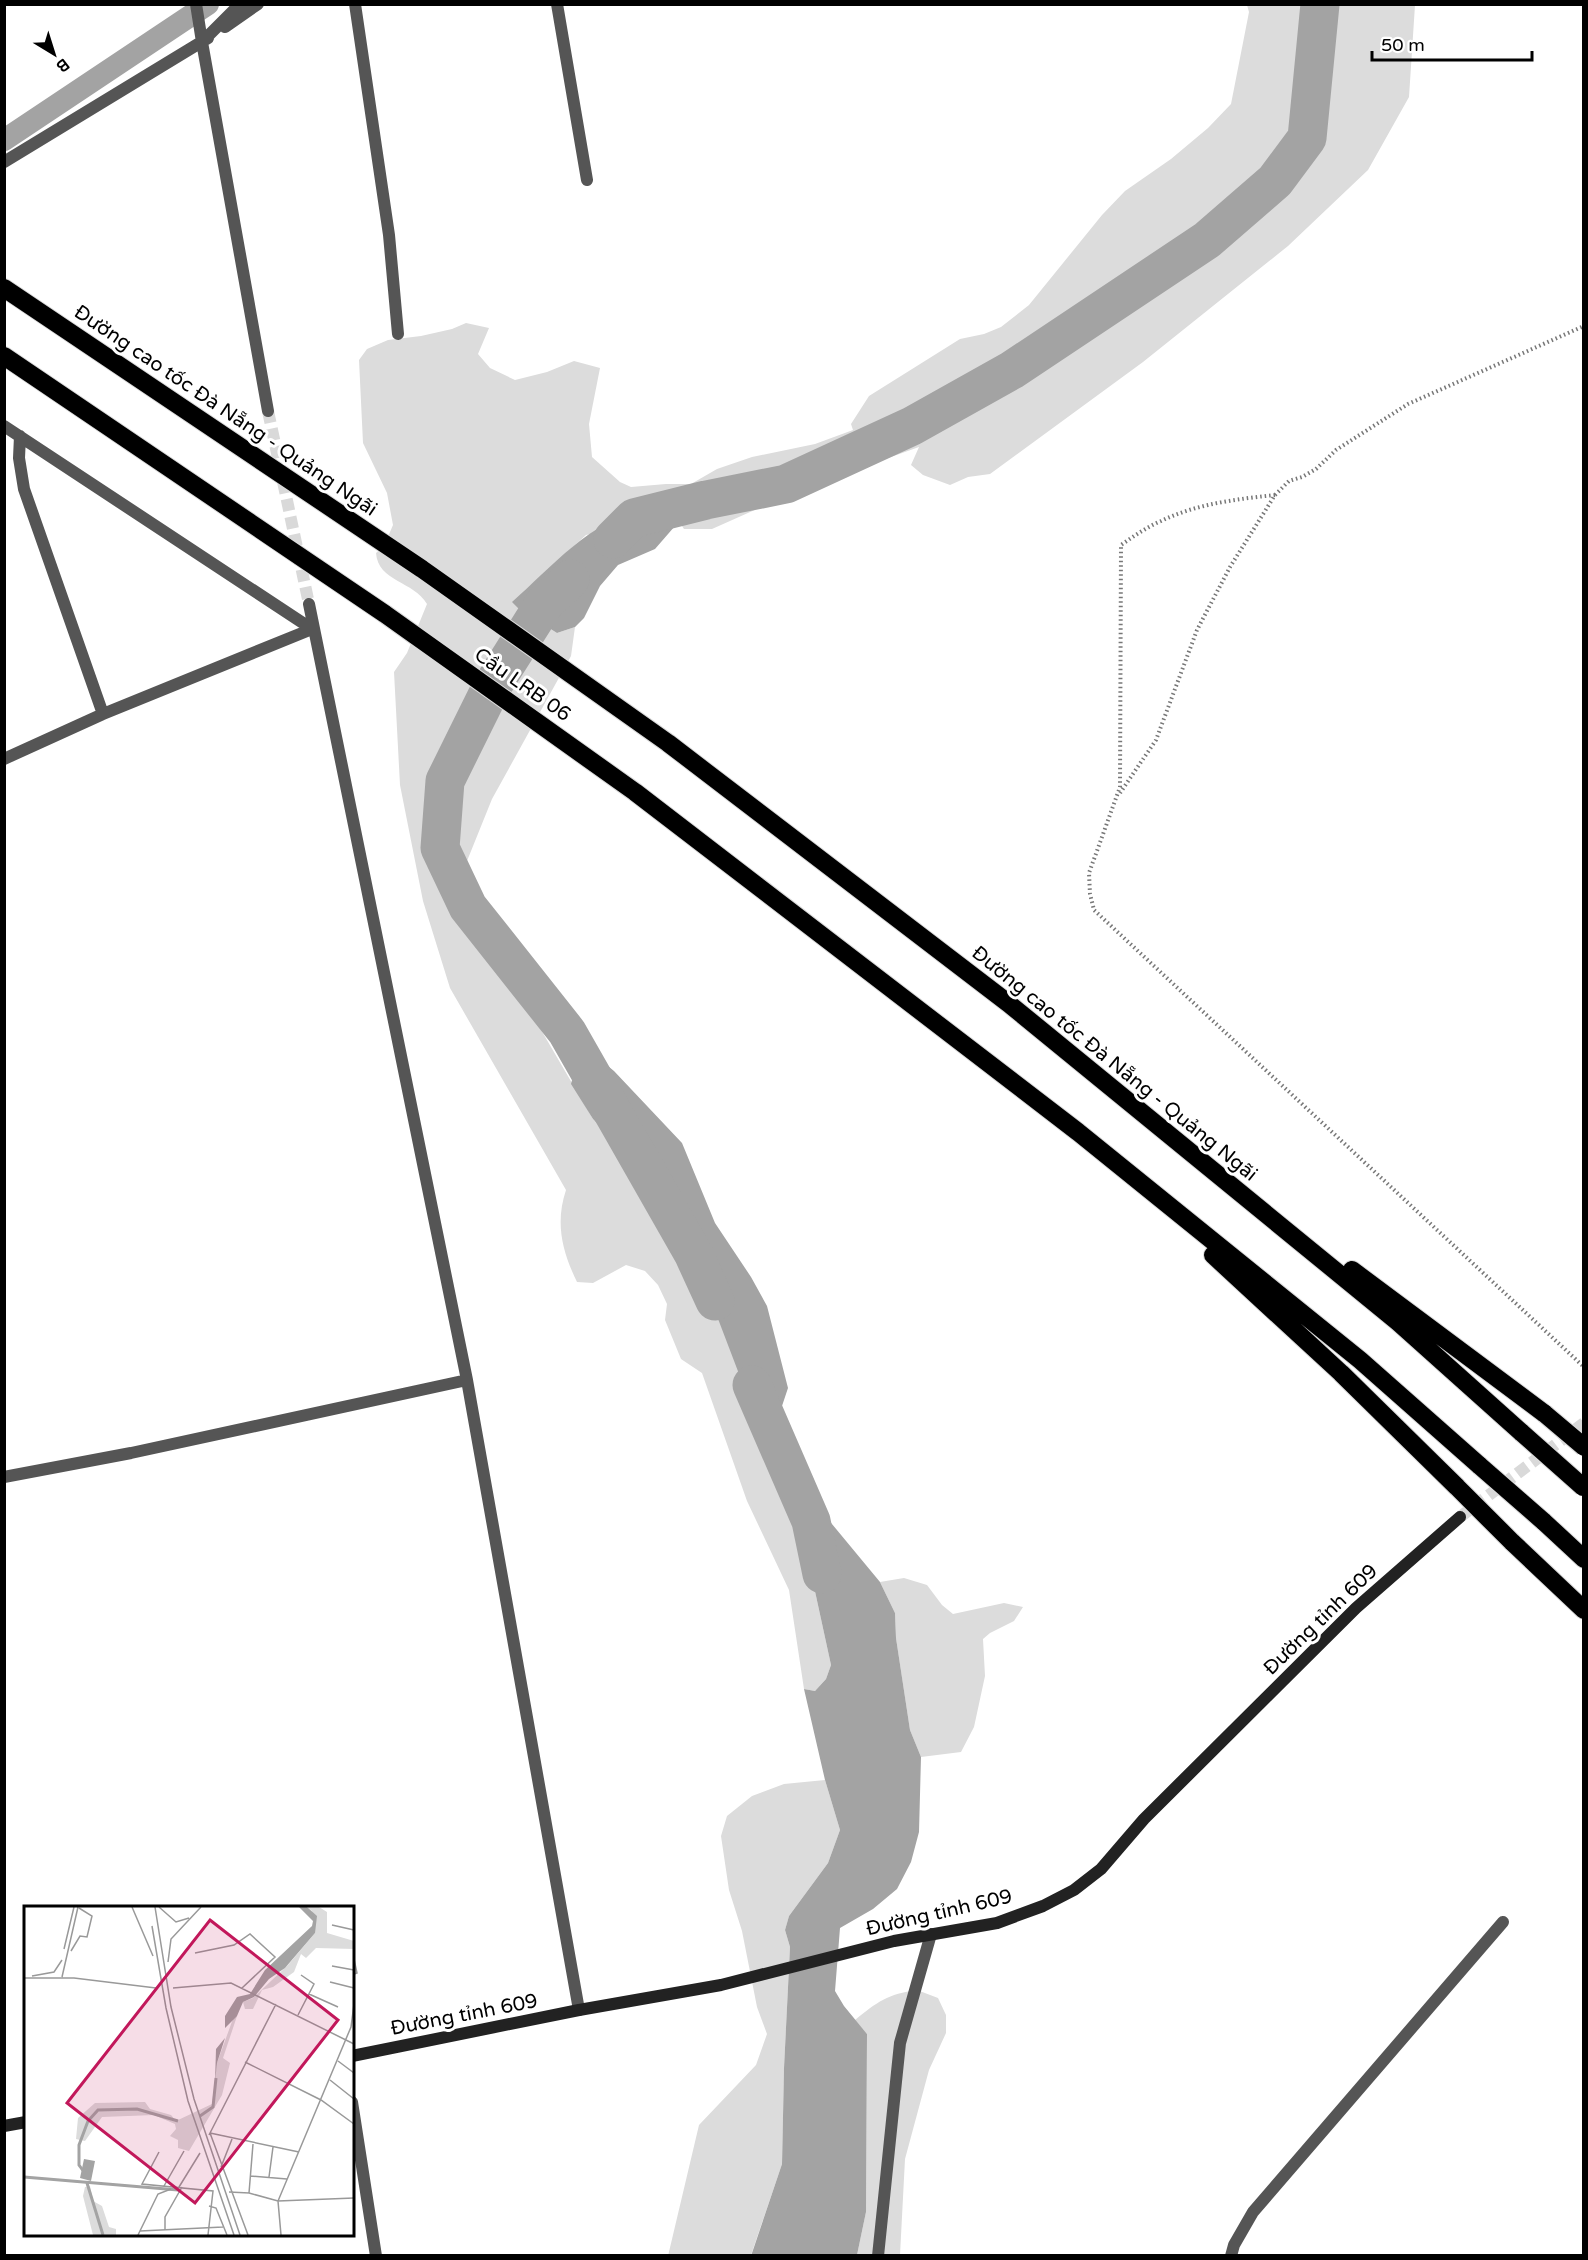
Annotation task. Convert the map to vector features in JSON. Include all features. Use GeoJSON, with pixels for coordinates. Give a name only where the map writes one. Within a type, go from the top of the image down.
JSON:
{"type":"FeatureCollection","features":[{"type":"Feature","properties":{"kind":"highway","name":"Đường cao tốc Đà Nẵng - Quảng Ngãi"},"geometry":{"type":"LineString","coordinates":[[4,288],[422,569]]}},
{"type":"Feature","properties":{"kind":"highway","name":"Cầu LRB 06"},"geometry":{"type":"LineString","coordinates":[[4,356],[385,614],[635,792],[1078,1132]]}},
{"type":"Feature","properties":{"kind":"highway","name":"Cầu LRB 06"},"geometry":{"type":"LineString","coordinates":[[422,569],[669,743]]}},
{"type":"Feature","properties":{"kind":"highway","name":"Đường cao tốc Đà Nẵng - Quảng Ngãi"},"geometry":{"type":"LineString","coordinates":[[669,743],[1008,1003],[1398,1322],[1583,1487]]}},
{"type":"Feature","properties":{"kind":"highway"},"geometry":{"type":"LineString","coordinates":[[1110,1088],[1545,1414],[1584,1447]]}},
{"type":"Feature","properties":{"kind":"highway"},"geometry":{"type":"LineString","coordinates":[[1078,1132],[1360,1360],[1584,1559]]}},
{"type":"Feature","properties":{"kind":"highway"},"geometry":{"type":"LineString","coordinates":[[1078,1132],[1341,1373],[1584,1611]]}},
{"type":"Feature","properties":{"kind":"main road","name":"Đường tỉnh 609"},"geometry":{"type":"LineString","coordinates":[[354,2056],[579,2010],[721,1985],[894,1941],[997,1923],[1043,1906],[1088,1880],[1101,1869],[1144,1819],[1356,1608],[1460,1517]]}},
{"type":"Feature","properties":{"kind":"main road"},"geometry":{"type":"LineString","coordinates":[[4,2126],[24,2122]]}},
{"type":"Feature","properties":{"kind":"street"},"geometry":{"type":"LineString","coordinates":[[196,4],[268,411]]}},
{"type":"Feature","properties":{"kind":"street"},"geometry":{"type":"LineString","coordinates":[[201,36],[240,4]]}},
{"type":"Feature","properties":{"kind":"street"},"geometry":{"type":"LineString","coordinates":[[4,162],[201,36],[258,4]]}},
{"type":"Feature","properties":{"kind":"street"},"geometry":{"type":"LineString","coordinates":[[355,4],[389,235],[398,334]]}},
{"type":"Feature","properties":{"kind":"street"},"geometry":{"type":"LineString","coordinates":[[557,4],[587,180]]}},
{"type":"Feature","properties":{"kind":"street"},"geometry":{"type":"LineString","coordinates":[[4,426],[312,629]]}},
{"type":"Feature","properties":{"kind":"street"},"geometry":{"type":"LineString","coordinates":[[20,436],[19,458],[24,489],[103,714]]}},
{"type":"Feature","properties":{"kind":"street"},"geometry":{"type":"LineString","coordinates":[[309,604],[312,629],[467,1380],[579,2010]]}},
{"type":"Feature","properties":{"kind":"street"},"geometry":{"type":"LineString","coordinates":[[4,759],[103,714],[312,629]]}},
{"type":"Feature","properties":{"kind":"street"},"geometry":{"type":"LineString","coordinates":[[4,1477],[131,1453],[467,1380]]}},
{"type":"Feature","properties":{"kind":"street"},"geometry":{"type":"LineString","coordinates":[[1231,2256],[1234,2245],[1253,2212],[1503,1922]]}},
{"type":"Feature","properties":{"kind":"street"},"geometry":{"type":"LineString","coordinates":[[878,2256],[900,2043],[931,1934]]}},
{"type":"Feature","properties":{"kind":"street"},"geometry":{"type":"LineString","coordinates":[[354,2115],[376,2256]]}},
{"type":"Feature","properties":{"kind":"path"},"geometry":{"type":"LineString","coordinates":[[1584,326],[1408,404],[1336,450],[1316,469],[1289,482],[1275,495],[1230,567],[1197,630],[1156,740],[1118,796],[1089,873],[1090,894],[1094,910],[1584,1367]]}},
{"type":"Feature","properties":{"kind":"path"},"geometry":{"type":"LineString","coordinates":[[1118,796],[1121,545],[1162,520],[1186,512],[1211,504],[1275,495]]}},
{"type":"Feature","properties":{"kind":"shaded area"},"geometry":{"type":"Polygon","coordinates":[[[1247,5],[1415,5],[1409,97],[1368,170],[1288,246],[1143,362],[990,474],[968,477],[950,485],[923,475],[911,465],[919,447],[804,488],[712,529],[684,529],[673,515],[586,535],[538,579],[519,609],[557,633],[575,627],[571,656],[492,799],[467,861],[468,907],[443,876],[523,999],[593,1119],[675,1206],[803,1536],[831,1665],[826,1679],[815,1691],[804,1689],[789,1590],[747,1501],[702,1373],[681,1359],[665,1320],[667,1304],[658,1285],[645,1271],[626,1265],[593,1283],[577,1282],[567,1259],[562,1237],[561,1214],[566,1190],[450,988],[423,901],[400,785],[394,672],[407,653],[427,604],[414,590],[390,576],[378,563],[376,553],[384,546],[393,525],[387,493],[363,443],[359,360],[367,349],[388,340],[421,336],[452,329],[466,323],[489,328],[478,354],[490,368],[515,380],[547,372],[574,361],[600,368],[589,424],[592,457],[620,482],[631,487],[691,484],[717,469],[752,457],[815,444],[853,430],[851,424],[869,396],[960,339],[984,334],[1001,327],[1029,305],[1102,215],[1125,191],[1171,159],[1208,128],[1231,104],[1249,12],[1247,5]]]}},
{"type":"Feature","properties":{"kind":"shaded area"},"geometry":{"type":"Polygon","coordinates":[[[644,510],[676,517],[675,526],[655,549],[618,565],[600,586],[584,618],[575,627],[557,633],[512,602],[589,534],[624,515],[644,510]]]}},
{"type":"Feature","properties":{"kind":"shaded area"},"geometry":{"type":"Polygon","coordinates":[[[579,1053],[592,1053],[614,1071],[682,1143],[715,1223],[751,1277],[767,1306],[788,1388],[773,1433],[765,1442],[675,1206],[593,1119],[571,1084],[579,1053]]]}},
{"type":"Feature","properties":{"kind":"shaded area"},"geometry":{"type":"Polygon","coordinates":[[[827,1518],[880,1582],[895,1613],[896,1638],[910,1730],[921,1757],[919,1832],[911,1862],[897,1889],[873,1909],[840,1928],[835,1991],[867,2034],[866,2212],[857,2255],[751,2256],[782,2164],[790,1947],[785,1930],[789,1916],[828,1863],[840,1830],[825,1780],[804,1689],[815,1691],[826,1679],[831,1665],[803,1536],[811,1521],[827,1518]]]}},
{"type":"Feature","properties":{"kind":"shaded area"},"geometry":{"type":"Polygon","coordinates":[[[904,1578],[927,1585],[942,1605],[953,1614],[1004,1603],[1023,1607],[1014,1621],[983,1639],[985,1676],[974,1727],[961,1752],[921,1757],[910,1730],[896,1638],[895,1613],[880,1582],[904,1578]]]}},
{"type":"Feature","properties":{"kind":"shaded area"},"geometry":{"type":"Polygon","coordinates":[[[825,1780],[840,1830],[828,1863],[789,1916],[785,1930],[790,1947],[782,2164],[751,2255],[668,2256],[699,2125],[756,2065],[767,2034],[757,2007],[742,1931],[729,1890],[721,1836],[727,1816],[752,1796],[784,1784],[825,1780]]]}},
{"type":"Feature","properties":{"kind":"shaded area"},"geometry":{"type":"Polygon","coordinates":[[[917,1990],[938,1998],[946,2015],[946,2033],[929,2070],[905,2159],[900,2255],[857,2255],[866,2212],[867,2034],[855,2020],[883,2000],[917,1990]]]}},
{"type":"Feature","properties":{"kind":"waterway"},"geometry":{"type":"LineString","coordinates":[[4,140],[208,4]]}},
{"type":"Feature","properties":{"kind":"waterway"},"geometry":{"type":"LineString","coordinates":[[613,539],[634,518],[706,500],[786,484],[912,426],[1012,370],[1207,240],[1275,181],[1307,138],[1320,4]]}},
{"type":"Feature","properties":{"kind":"waterway"},"geometry":{"type":"LineString","coordinates":[[570,579],[544,604],[491,688],[445,781],[440,848],[468,907],[567,1032],[693,1253],[715,1301]]}},
{"type":"Feature","properties":{"kind":"waterway"},"geometry":{"type":"LineString","coordinates":[[752,1385],[811,1521],[822,1574]]}},
{"type":"Feature","properties":{"kind":"tunnel"},"geometry":{"type":"LineString","coordinates":[[268,411],[309,604]]}},
{"type":"Feature","properties":{"kind":"tunnel"},"geometry":{"type":"LineString","coordinates":[[1460,1517],[1584,1423]]}}]}
